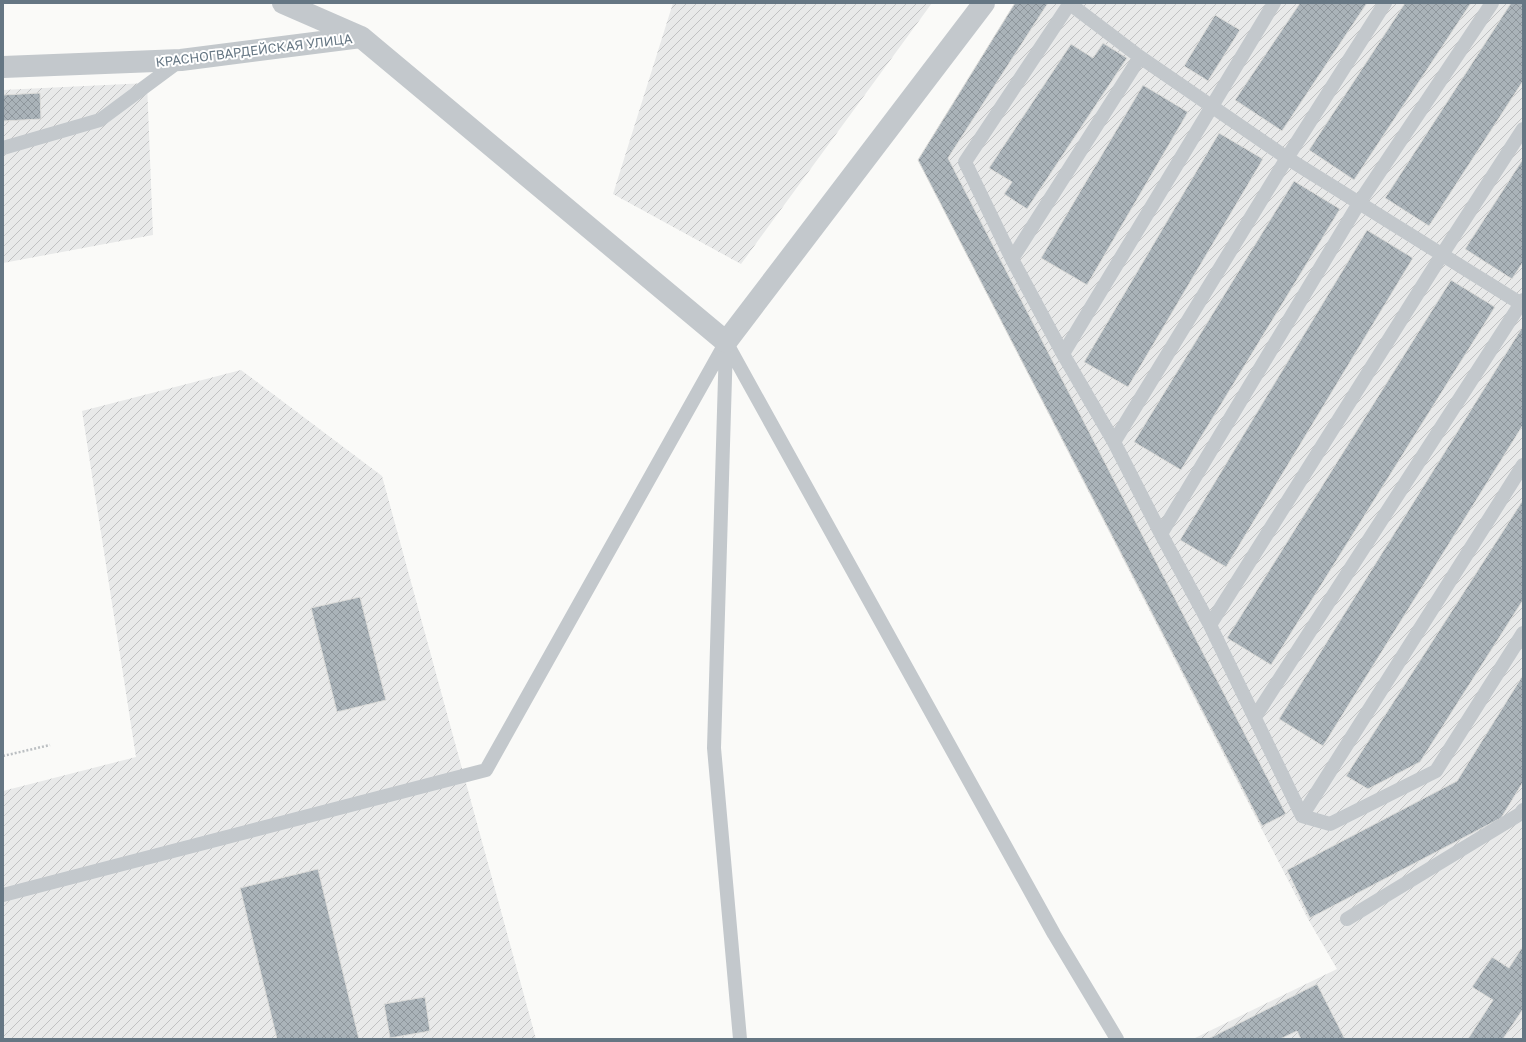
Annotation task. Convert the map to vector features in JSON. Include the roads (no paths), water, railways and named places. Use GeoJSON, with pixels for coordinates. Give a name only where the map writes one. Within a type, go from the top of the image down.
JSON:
{"type":"FeatureCollection","features":[{"type":"Feature","properties":{"kind":"street"},"geometry":{"type":"LineString","coordinates":[[283,3],[361,37],[726,342],[984,3]]}},
{"type":"Feature","properties":{"kind":"street","name":"КРАСНОГВАРДЕЙСКАЯ УЛИЦА"},"geometry":{"type":"LineString","coordinates":[[3,67],[181,60],[361,37]]}},
{"type":"Feature","properties":{"kind":"lane"},"geometry":{"type":"LineString","coordinates":[[1063,354],[1274,3]]}},
{"type":"Feature","properties":{"kind":"lane"},"geometry":{"type":"LineString","coordinates":[[1114,442],[1287,158],[1385,3]]}},
{"type":"Feature","properties":{"kind":"lane"},"geometry":{"type":"LineString","coordinates":[[1161,534],[1359,203],[1492,3]]}},
{"type":"Feature","properties":{"kind":"lane"},"geometry":{"type":"LineString","coordinates":[[1255,717],[1522,303],[1287,158],[1140,57],[1070,4],[965,162],[1012,259],[1063,354],[1114,442],[1210,625],[1302,816],[1330,824],[1436,771],[1523,634]]}},
{"type":"Feature","properties":{"kind":"lane"},"geometry":{"type":"LineString","coordinates":[[1012,259],[1140,57]]}},
{"type":"Feature","properties":{"kind":"lane"},"geometry":{"type":"LineString","coordinates":[[3,148],[100,120],[181,60]]}},
{"type":"Feature","properties":{"kind":"lane"},"geometry":{"type":"LineString","coordinates":[[1210,625],[1523,129]]}},
{"type":"Feature","properties":{"kind":"lane"},"geometry":{"type":"LineString","coordinates":[[3,895],[486,770],[726,342]]}},
{"type":"Feature","properties":{"kind":"lane"},"geometry":{"type":"LineString","coordinates":[[726,342],[714,748],[740,1039]]}},
{"type":"Feature","properties":{"kind":"lane"},"geometry":{"type":"LineString","coordinates":[[726,342],[1054,934],[1117,1039]]}},
{"type":"Feature","properties":{"kind":"lane"},"geometry":{"type":"LineString","coordinates":[[1302,816],[1523,465]]}},
{"type":"Feature","properties":{"kind":"lane"},"geometry":{"type":"LineString","coordinates":[[1347,919],[1520,814],[1523,810]]}}]}
